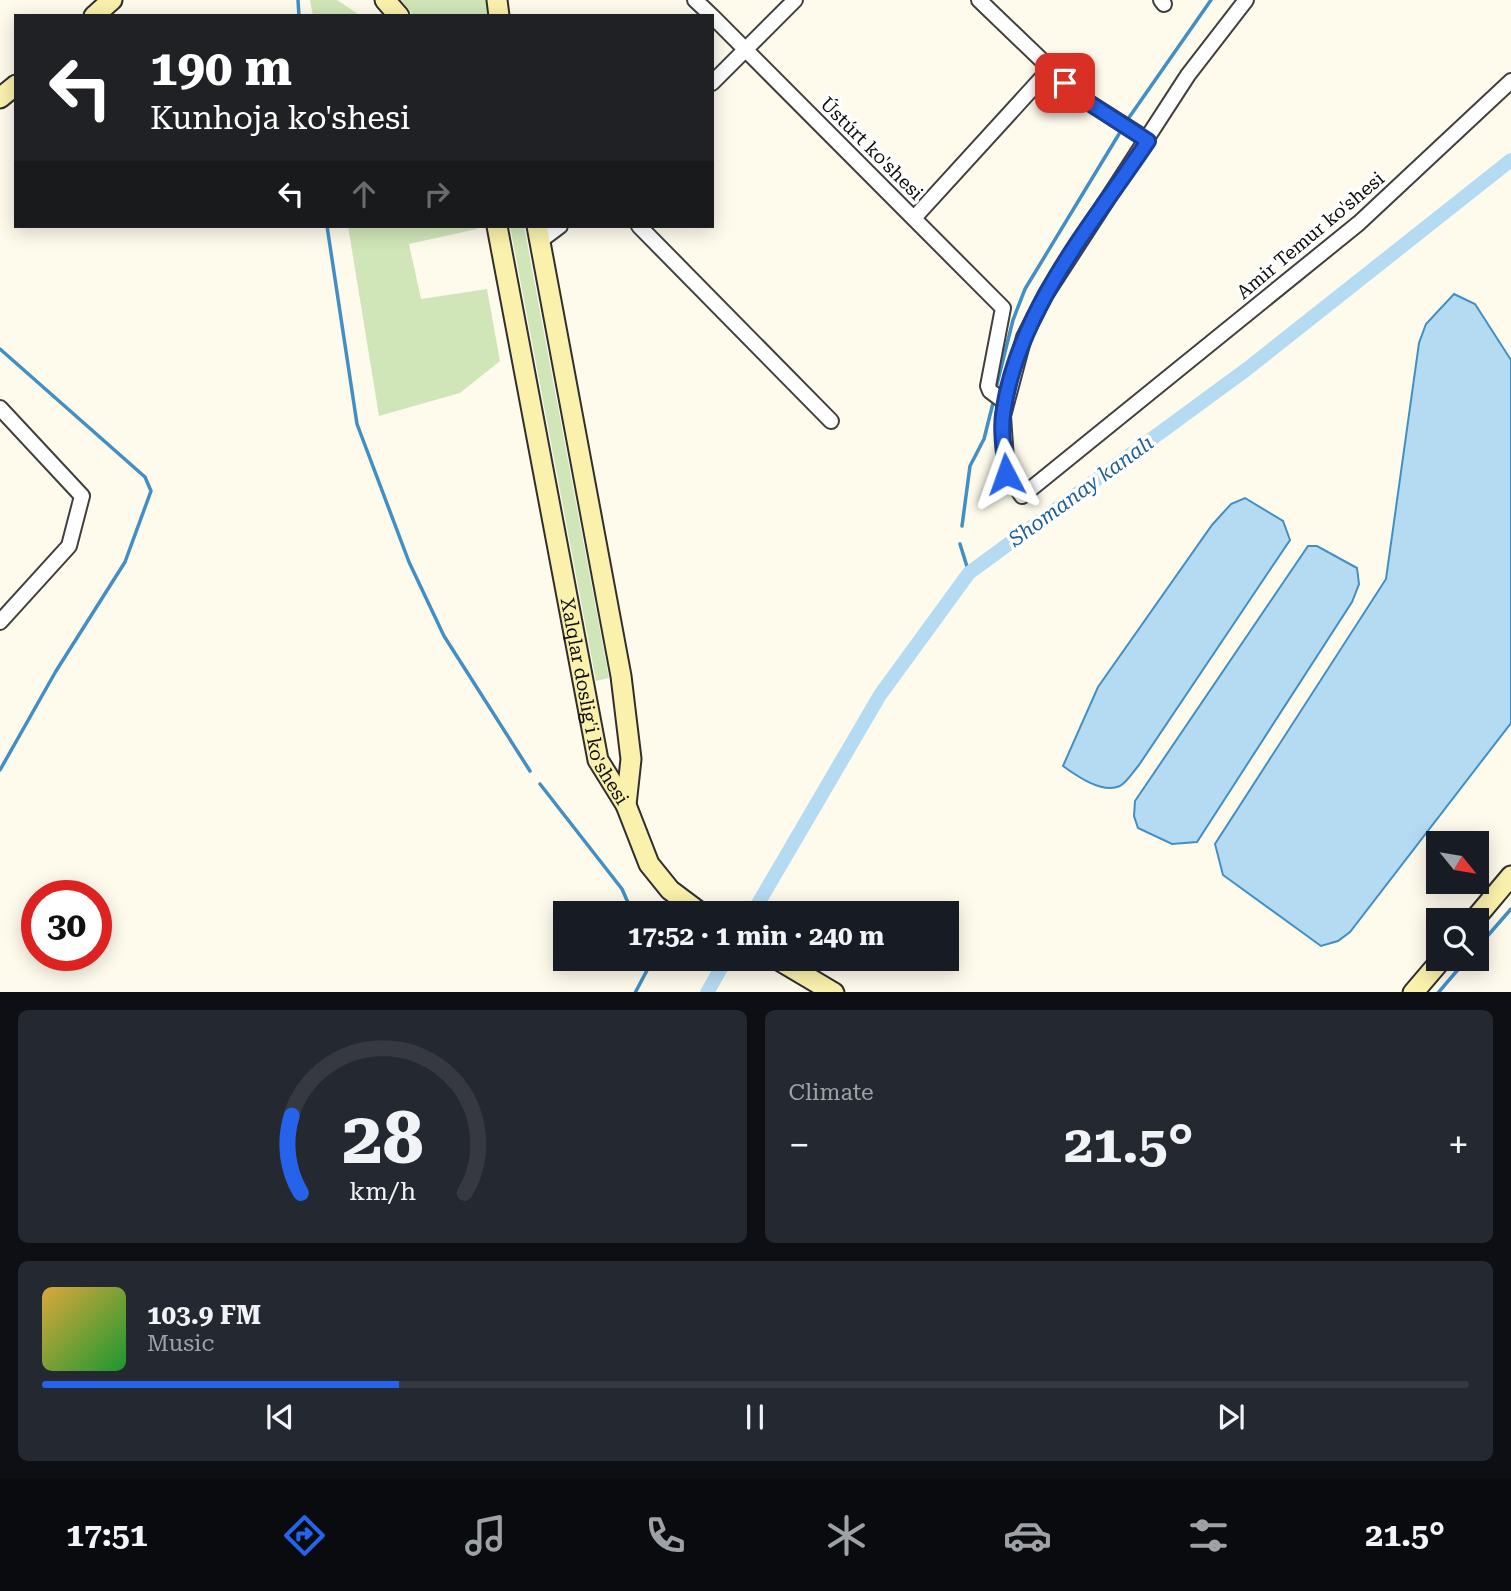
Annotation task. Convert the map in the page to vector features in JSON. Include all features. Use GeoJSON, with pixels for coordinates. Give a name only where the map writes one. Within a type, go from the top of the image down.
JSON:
{"type":"FeatureCollection","features":[{"type":"Feature","properties":{"kind":"main road"},"geometry":{"type":"LineString","coordinates":[[96,14],[112,0]]}},
{"type":"Feature","properties":{"kind":"main road"},"geometry":{"type":"LineString","coordinates":[[385,0],[397,14]]}},
{"type":"Feature","properties":{"kind":"main road"},"geometry":{"type":"LineString","coordinates":[[0,99],[14,87]]}},
{"type":"Feature","properties":{"kind":"main road","name":"Xalqlar doslig'i ko'shesi"},"geometry":{"type":"LineString","coordinates":[[497,228],[598,760],[626,805]]}},
{"type":"Feature","properties":{"kind":"main road","name":"Xalqlar doslig'i ko'shesi"},"geometry":{"type":"LineString","coordinates":[[539,234],[621,676],[631,759],[626,805]]}},
{"type":"Feature","properties":{"kind":"main road"},"geometry":{"type":"LineString","coordinates":[[626,805],[649,864],[670,890],[685,901]]}},
{"type":"Feature","properties":{"kind":"main road"},"geometry":{"type":"LineString","coordinates":[[1484,908],[1511,876]]}},
{"type":"Feature","properties":{"kind":"main road"},"geometry":{"type":"LineString","coordinates":[[798,971],[834,992]]}},
{"type":"Feature","properties":{"kind":"main road"},"geometry":{"type":"LineString","coordinates":[[1413,992],[1431,971]]}},
{"type":"Feature","properties":{"kind":"street","name":"Ústúrt ko'shesi"},"geometry":{"type":"LineString","coordinates":[[695,0],[710,14]]}},
{"type":"Feature","properties":{"kind":"street"},"geometry":{"type":"LineString","coordinates":[[714,81],[795,0]]}},
{"type":"Feature","properties":{"kind":"street"},"geometry":{"type":"LineString","coordinates":[[979,0],[1080,97],[1148,141]]}},
{"type":"Feature","properties":{"kind":"street"},"geometry":{"type":"LineString","coordinates":[[1006,403],[1024,337],[1046,294],[1148,141],[1188,75],[1246,0]]}},
{"type":"Feature","properties":{"kind":"street","name":"Ústúrt ko'shesi"},"geometry":{"type":"LineString","coordinates":[[714,18],[1003,308],[988,386],[990,391],[1006,403]]}},
{"type":"Feature","properties":{"kind":"street"},"geometry":{"type":"LineString","coordinates":[[914,218],[1050,69]]}},
{"type":"Feature","properties":{"kind":"street","name":"Amir Temur ko'shesi"},"geometry":{"type":"LineString","coordinates":[[1006,403],[1003,416],[1006,474],[1022,496],[1126,409],[1359,223],[1511,81]]}},
{"type":"Feature","properties":{"kind":"street"},"geometry":{"type":"LineString","coordinates":[[641,228],[831,421]]}},
{"type":"Feature","properties":{"kind":"street"},"geometry":{"type":"LineString","coordinates":[[0,408],[82,496],[69,546],[0,622]]}},
{"type":"Feature","properties":{"kind":"green space"},"geometry":{"type":"Polygon","coordinates":[[[310,0],[337,0],[358,14],[313,14],[310,0]]]}},
{"type":"Feature","properties":{"kind":"green space"},"geometry":{"type":"Polygon","coordinates":[[[401,0],[486,0],[488,14],[412,14],[401,0]]]}},
{"type":"Feature","properties":{"kind":"green space"},"geometry":{"type":"Polygon","coordinates":[[[348,228],[477,228],[409,244],[421,299],[487,289],[500,361],[460,393],[379,416],[348,228]]]}},
{"type":"Feature","properties":{"kind":"green space"},"geometry":{"type":"Polygon","coordinates":[[[510,228],[524,228],[609,678],[596,681],[510,228]]]}},
{"type":"Feature","properties":{"kind":"water"},"geometry":{"type":"Polygon","coordinates":[[[1454,294],[1475,304],[1511,360],[1511,723],[1350,932],[1338,941],[1321,946],[1223,875],[1215,844],[1386,579],[1419,343],[1426,324],[1454,294]]]}},
{"type":"Feature","properties":{"kind":"water"},"geometry":{"type":"Polygon","coordinates":[[[1245,498],[1283,521],[1290,540],[1128,779],[1120,786],[1105,788],[1082,779],[1063,766],[1098,687],[1212,525],[1231,504],[1245,498]]]}},
{"type":"Feature","properties":{"kind":"water"},"geometry":{"type":"Polygon","coordinates":[[[1308,546],[1317,546],[1357,568],[1359,584],[1352,602],[1197,842],[1172,844],[1138,828],[1134,816],[1135,801],[1308,546]]]}},
{"type":"Feature","properties":{"kind":"waterway"},"geometry":{"type":"LineString","coordinates":[[298,0],[299,14]]}},
{"type":"Feature","properties":{"kind":"waterway"},"geometry":{"type":"LineString","coordinates":[[1128,119],[1211,0]]}},
{"type":"Feature","properties":{"kind":"waterway"},"geometry":{"type":"LineString","coordinates":[[996,388],[1013,320],[1025,289],[1119,134]]}},
{"type":"Feature","properties":{"kind":"waterway","name":"Shomanay kanalı"},"geometry":{"type":"LineString","coordinates":[[760,901],[880,695],[969,573],[1247,369],[1511,160]]}},
{"type":"Feature","properties":{"kind":"waterway"},"geometry":{"type":"LineString","coordinates":[[327,228],[357,424],[409,562],[444,636],[530,771]]}},
{"type":"Feature","properties":{"kind":"waterway"},"geometry":{"type":"LineString","coordinates":[[0,349],[145,477],[151,491],[125,562],[56,671],[0,770]]}},
{"type":"Feature","properties":{"kind":"waterway"},"geometry":{"type":"LineString","coordinates":[[962,526],[970,466],[984,439],[993,403]]}},
{"type":"Feature","properties":{"kind":"waterway"},"geometry":{"type":"LineString","coordinates":[[960,544],[969,573]]}},
{"type":"Feature","properties":{"kind":"waterway"},"geometry":{"type":"LineString","coordinates":[[540,784],[622,889],[627,901]]}},
{"type":"Feature","properties":{"kind":"waterway"},"geometry":{"type":"LineString","coordinates":[[1489,934],[1511,909]]}},
{"type":"Feature","properties":{"kind":"waterway"},"geometry":{"type":"LineString","coordinates":[[636,992],[647,971]]}},
{"type":"Feature","properties":{"kind":"waterway","name":"Shomanay kanalı"},"geometry":{"type":"LineString","coordinates":[[708,992],[719,971]]}},
{"type":"Feature","properties":{"kind":"waterway"},"geometry":{"type":"LineString","coordinates":[[1439,992],[1457,971]]}},
{"type":"Feature","properties":{"kind":"route"},"geometry":{"type":"LineString","coordinates":[[1006,474],[1003,416],[1024,337],[1046,294],[1148,141],[1080,97],[1065,83]]}}]}
